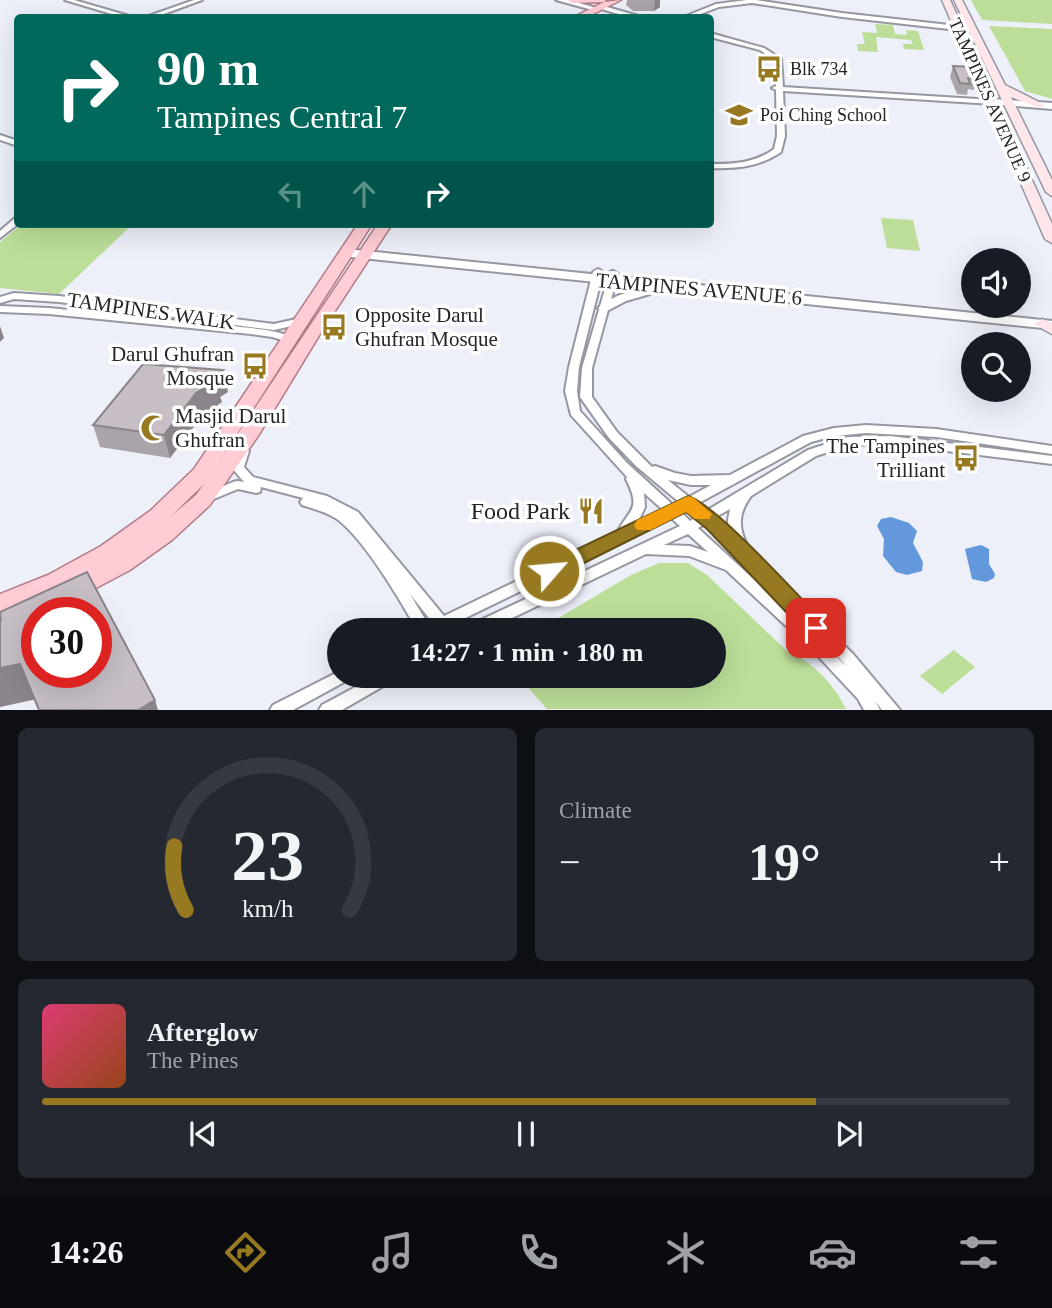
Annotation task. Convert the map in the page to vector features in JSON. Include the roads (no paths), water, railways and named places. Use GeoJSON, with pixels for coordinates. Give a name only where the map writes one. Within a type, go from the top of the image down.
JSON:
{"type":"FeatureCollection","features":[{"type":"Feature","properties":{"kind":"main road"},"geometry":{"type":"LineString","coordinates":[[573,0],[597,5]]}},
{"type":"Feature","properties":{"kind":"main road"},"geometry":{"type":"LineString","coordinates":[[576,14],[616,0]]}},
{"type":"Feature","properties":{"kind":"main road","name":"TAMPINES AVENUE 9"},"geometry":{"type":"LineString","coordinates":[[946,0],[1052,239]]}},
{"type":"Feature","properties":{"kind":"main road","name":"TAMPINES AVENUE 9"},"geometry":{"type":"LineString","coordinates":[[958,0],[1052,192]]}},
{"type":"Feature","properties":{"kind":"main road"},"geometry":{"type":"LineString","coordinates":[[999,86],[1048,108]]}},
{"type":"Feature","properties":{"kind":"main road"},"geometry":{"type":"LineString","coordinates":[[1018,121],[1025,114],[1048,108]]}},
{"type":"Feature","properties":{"kind":"main road"},"geometry":{"type":"LineString","coordinates":[[0,603],[75,571],[120,546],[172,506],[201,474],[300,332],[362,228]]}},
{"type":"Feature","properties":{"kind":"main road"},"geometry":{"type":"LineString","coordinates":[[0,621],[41,606],[122,564],[164,534],[203,500],[251,432],[300,332],[368,251],[382,228]]}},
{"type":"Feature","properties":{"kind":"street"},"geometry":{"type":"LineString","coordinates":[[68,0],[119,14]]}},
{"type":"Feature","properties":{"kind":"street"},"geometry":{"type":"LineString","coordinates":[[158,14],[199,0]]}},
{"type":"Feature","properties":{"kind":"street"},"geometry":{"type":"LineString","coordinates":[[560,0],[597,5],[627,14]]}},
{"type":"Feature","properties":{"kind":"street"},"geometry":{"type":"LineString","coordinates":[[699,12],[715,3],[734,0]]}},
{"type":"Feature","properties":{"kind":"street"},"geometry":{"type":"LineString","coordinates":[[757,0],[870,17],[956,23]]}},
{"type":"Feature","properties":{"kind":"street"},"geometry":{"type":"LineString","coordinates":[[694,14],[725,3],[752,1],[842,15],[956,23]]}},
{"type":"Feature","properties":{"kind":"street"},"geometry":{"type":"LineString","coordinates":[[597,5],[619,14]]}},
{"type":"Feature","properties":{"kind":"street"},"geometry":{"type":"LineString","coordinates":[[714,37],[748,44],[775,56],[780,62],[778,88],[781,143],[778,150],[750,165],[714,165]]}},
{"type":"Feature","properties":{"kind":"street"},"geometry":{"type":"LineString","coordinates":[[778,88],[1048,108]]}},
{"type":"Feature","properties":{"kind":"street"},"geometry":{"type":"LineString","coordinates":[[0,235],[14,223]]}},
{"type":"Feature","properties":{"kind":"street","name":"TAMPINES AVENUE 6"},"geometry":{"type":"LineString","coordinates":[[349,249],[1050,324]]}},
{"type":"Feature","properties":{"kind":"street"},"geometry":{"type":"LineString","coordinates":[[597,276],[580,337],[571,391],[575,412],[626,470],[690,527],[743,564],[867,679],[892,709]]}},
{"type":"Feature","properties":{"kind":"street"},"geometry":{"type":"LineString","coordinates":[[612,277],[587,368],[586,397],[613,435],[640,463],[706,517],[743,564],[855,685],[872,709]]}},
{"type":"Feature","properties":{"kind":"street","name":"TAMPINES AVENUE 6"},"geometry":{"type":"LineString","coordinates":[[612,277],[667,286],[1050,324]]}},
{"type":"Feature","properties":{"kind":"street"},"geometry":{"type":"LineString","coordinates":[[605,308],[638,292],[667,286]]}},
{"type":"Feature","properties":{"kind":"street","name":"TAMPINES WALK"},"geometry":{"type":"LineString","coordinates":[[0,300],[14,296],[59,299],[300,332]]}},
{"type":"Feature","properties":{"kind":"street","name":"TAMPINES WALK"},"geometry":{"type":"LineString","coordinates":[[0,309],[49,311],[274,334],[300,332]]}},
{"type":"Feature","properties":{"kind":"street"},"geometry":{"type":"LineString","coordinates":[[460,618],[618,536],[673,511],[807,439],[834,432],[866,429],[936,433],[1052,450]]}},
{"type":"Feature","properties":{"kind":"street"},"geometry":{"type":"LineString","coordinates":[[251,432],[238,468],[241,473],[249,480],[323,499],[353,515],[438,618]]}},
{"type":"Feature","properties":{"kind":"street"},"geometry":{"type":"LineString","coordinates":[[498,618],[690,527],[813,453],[848,441],[890,440],[1052,460]]}},
{"type":"Feature","properties":{"kind":"street"},"geometry":{"type":"LineString","coordinates":[[640,463],[680,480],[701,482],[737,477]]}},
{"type":"Feature","properties":{"kind":"street"},"geometry":{"type":"LineString","coordinates":[[618,536],[632,522],[641,505],[641,495],[626,470]]}},
{"type":"Feature","properties":{"kind":"street"},"geometry":{"type":"LineString","coordinates":[[203,500],[237,485],[318,504],[334,512],[346,520],[362,539],[418,618]]}},
{"type":"Feature","properties":{"kind":"street"},"geometry":{"type":"LineString","coordinates":[[743,564],[734,533],[734,510],[755,486]]}},
{"type":"Feature","properties":{"kind":"street"},"geometry":{"type":"LineString","coordinates":[[641,549],[690,551],[743,564]]}},
{"type":"Feature","properties":{"kind":"street"},"geometry":{"type":"LineString","coordinates":[[278,709],[327,684]]}},
{"type":"Feature","properties":{"kind":"street"},"geometry":{"type":"LineString","coordinates":[[327,709],[366,688]]}},
{"type":"Feature","properties":{"kind":"water"},"geometry":{"type":"Polygon","coordinates":[[[891,517],[909,523],[917,531],[913,543],[923,562],[922,571],[907,575],[896,572],[883,556],[884,539],[877,526],[881,519],[891,517]]]}},
{"type":"Feature","properties":{"kind":"water"},"geometry":{"type":"Polygon","coordinates":[[[981,545],[989,549],[989,564],[995,574],[994,578],[986,582],[972,579],[965,549],[981,545]]]}},
{"type":"Feature","properties":{"kind":"place","name":"Blk 734"},"geometry":{"type":"Point","coordinates":[769,69]}},
{"type":"Feature","properties":{"kind":"place","name":"Poi Ching School"},"geometry":{"type":"Point","coordinates":[739,115]}},
{"type":"Feature","properties":{"kind":"place","name":"Opposite Darul Ghufran Mosque"},"geometry":{"type":"Point","coordinates":[334,327]}},
{"type":"Feature","properties":{"kind":"place","name":"Darul Ghufran Mosque"},"geometry":{"type":"Point","coordinates":[255,366]}},
{"type":"Feature","properties":{"kind":"place","name":"Masjid Darul Ghufran"},"geometry":{"type":"Point","coordinates":[154,428]}},
{"type":"Feature","properties":{"kind":"place","name":"The Tampines Trilliant"},"geometry":{"type":"Point","coordinates":[966,458]}},
{"type":"Feature","properties":{"kind":"place","name":"Food Park"},"geometry":{"type":"Point","coordinates":[591,511]}}]}
